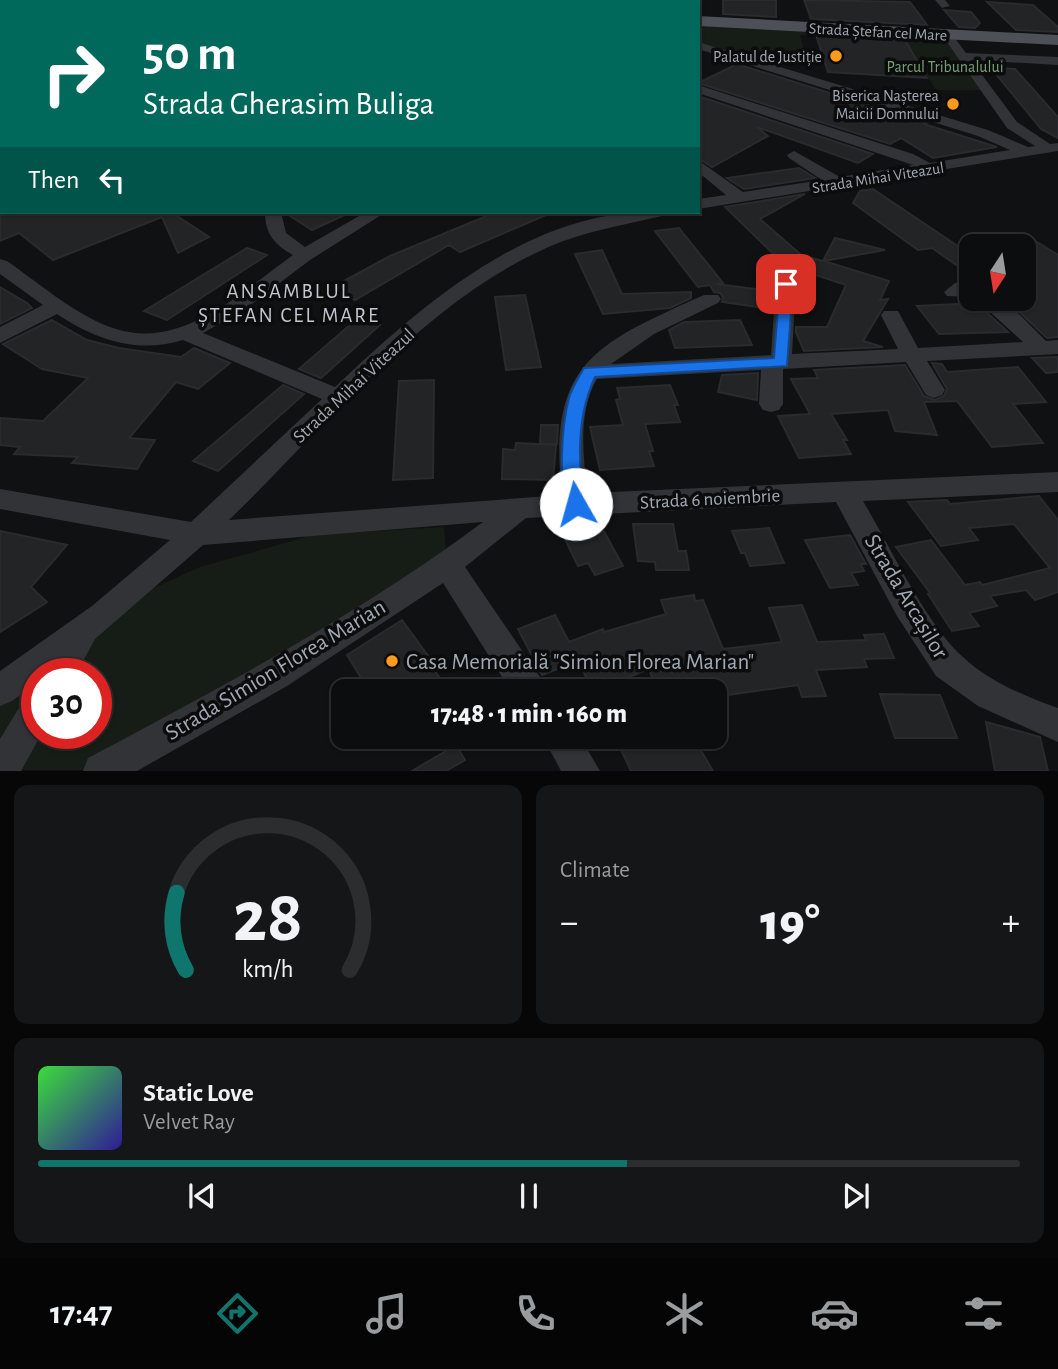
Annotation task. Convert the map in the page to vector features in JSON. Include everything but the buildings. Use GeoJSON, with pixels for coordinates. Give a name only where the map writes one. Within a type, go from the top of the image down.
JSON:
{"type":"FeatureCollection","features":[{"type":"Feature","properties":{"kind":"main road","name":"Strada Ștefan cel Mare"},"geometry":{"type":"LineString","coordinates":[[700,21],[1058,40]]}},
{"type":"Feature","properties":{"kind":"street"},"geometry":{"type":"LineString","coordinates":[[947,35],[1012,125],[1055,150]]}},
{"type":"Feature","properties":{"kind":"street"},"geometry":{"type":"LineString","coordinates":[[700,46],[983,133],[1027,152]]}},
{"type":"Feature","properties":{"kind":"street"},"geometry":{"type":"LineString","coordinates":[[962,56],[1058,61]]}},
{"type":"Feature","properties":{"kind":"street"},"geometry":{"type":"LineString","coordinates":[[1013,58],[1015,61],[1058,66]]}},
{"type":"Feature","properties":{"kind":"street"},"geometry":{"type":"LineString","coordinates":[[700,90],[908,157],[931,169]]}},
{"type":"Feature","properties":{"kind":"street","name":"Strada Mihai Viteazul"},"geometry":{"type":"LineString","coordinates":[[700,204],[840,184],[1027,152],[1055,150]]}},
{"type":"Feature","properties":{"kind":"street"},"geometry":{"type":"LineString","coordinates":[[794,155],[840,184]]}},
{"type":"Feature","properties":{"kind":"street"},"geometry":{"type":"LineString","coordinates":[[700,166],[739,197]]}},
{"type":"Feature","properties":{"kind":"street"},"geometry":{"type":"LineString","coordinates":[[273,214],[276,236],[304,255]]}},
{"type":"Feature","properties":{"kind":"street"},"geometry":{"type":"LineString","coordinates":[[0,265],[105,333],[149,341],[184,334],[210,323],[239,305],[304,255],[375,214]]}},
{"type":"Feature","properties":{"kind":"street","name":"Strada Mihai Viteazul"},"geometry":{"type":"LineString","coordinates":[[0,690],[89,625],[160,568],[433,310],[481,275],[554,238],[607,220],[644,214]]}},
{"type":"Feature","properties":{"kind":"street"},"geometry":{"type":"LineString","coordinates":[[771,404],[786,284]]}},
{"type":"Feature","properties":{"kind":"street"},"geometry":{"type":"LineString","coordinates":[[576,504],[572,477],[572,438],[578,397],[590,372],[627,342],[659,322],[711,299]]}},
{"type":"Feature","properties":{"kind":"street"},"geometry":{"type":"LineString","coordinates":[[0,337],[13,327],[60,305]]}},
{"type":"Feature","properties":{"kind":"street"},"geometry":{"type":"LineString","coordinates":[[1004,312],[1050,348]]}},
{"type":"Feature","properties":{"kind":"street"},"geometry":{"type":"LineString","coordinates":[[891,315],[896,330],[934,390]]}},
{"type":"Feature","properties":{"kind":"street"},"geometry":{"type":"LineString","coordinates":[[184,334],[339,397]]}},
{"type":"Feature","properties":{"kind":"street"},"geometry":{"type":"LineString","coordinates":[[590,372],[912,353],[1050,348]]}},
{"type":"Feature","properties":{"kind":"street","name":"Strada 6 noiembrie"},"geometry":{"type":"LineString","coordinates":[[0,499],[196,534],[576,504],[1058,482]]}},
{"type":"Feature","properties":{"kind":"street","name":"Strada Arcașilor"},"geometry":{"type":"LineString","coordinates":[[843,492],[930,643],[952,669],[979,689],[1058,725]]}},
{"type":"Feature","properties":{"kind":"street","name":"Strada Simion Florea Marian"},"geometry":{"type":"LineString","coordinates":[[101,771],[275,675],[447,565],[519,509]]}},
{"type":"Feature","properties":{"kind":"street"},"geometry":{"type":"LineString","coordinates":[[447,565],[522,679]]}},
{"type":"Feature","properties":{"kind":"street","name":"Strada Mihai Viteazul"},"geometry":{"type":"LineString","coordinates":[[68,658],[89,625]]}},
{"type":"Feature","properties":{"kind":"street"},"geometry":{"type":"LineString","coordinates":[[1,771],[21,737]]}},
{"type":"Feature","properties":{"kind":"street"},"geometry":{"type":"LineString","coordinates":[[568,749],[582,771]]}},
{"type":"Feature","properties":{"kind":"green space"},"geometry":{"type":"Polygon","coordinates":[[[700,24],[824,31],[826,36],[800,35],[806,58],[792,57],[775,61],[776,68],[700,46],[700,24]]]}},
{"type":"Feature","properties":{"kind":"green space","name":"Parcul Tribunalului"},"geometry":{"type":"Polygon","coordinates":[[[865,33],[948,38],[986,90],[936,90],[906,42],[869,40],[865,33]]]}},
{"type":"Feature","properties":{"kind":"green space"},"geometry":{"type":"Polygon","coordinates":[[[444,527],[447,565],[101,770],[0,770],[0,690],[21,675],[21,749],[112,749],[112,658],[44,658],[116,605],[200,567],[313,535],[444,527]]]}},
{"type":"Feature","properties":{"kind":"place","name":"Palatul de Justiție"},"geometry":{"type":"Point","coordinates":[836,56]}},
{"type":"Feature","properties":{"kind":"place","name":"Biserica Nașterea Maicii Domnului"},"geometry":{"type":"Point","coordinates":[953,104]}},
{"type":"Feature","properties":{"kind":"place","name":"Casa Memorială \"Simion Florea Marian\""},"geometry":{"type":"Point","coordinates":[392,661]}},
{"type":"Feature","properties":{"kind":"district","name":"ANSAMBLUL ȘTEFAN CEL MARE"},"geometry":{"type":"Point","coordinates":[289,303]}},
{"type":"Feature","properties":{"kind":"route"},"geometry":{"type":"LineString","coordinates":[[576,504],[572,477],[572,438],[578,397],[590,372],[781,363],[786,284]]}}]}
